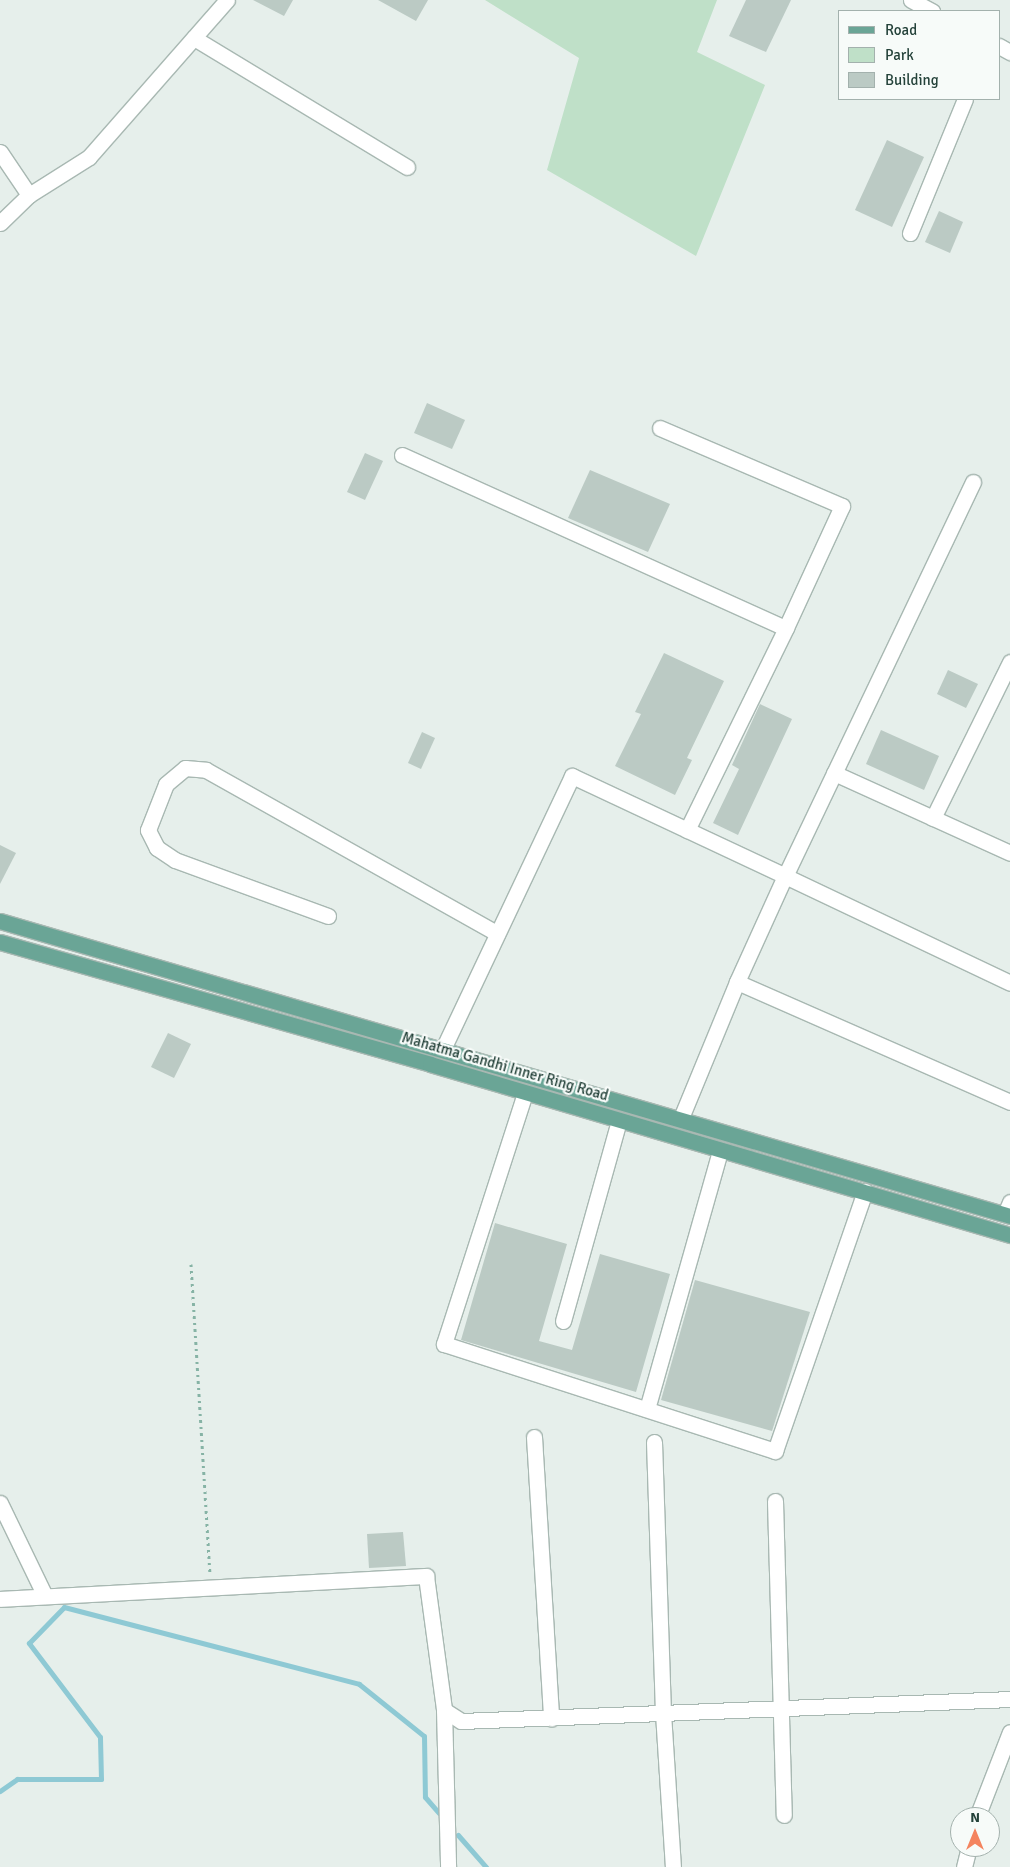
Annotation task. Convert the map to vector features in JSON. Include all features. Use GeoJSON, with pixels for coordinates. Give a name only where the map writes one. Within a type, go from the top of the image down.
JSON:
{"type":"FeatureCollection","features":[{"type":"Feature","properties":{"kind":"main road","name":"Mahatma Gandhi Inner Ring Road"},"geometry":{"type":"LineString","coordinates":[[0,921],[1008,1211]]}},
{"type":"Feature","properties":{"kind":"main road","name":"Mahatma Gandhi Inner Ring Road"},"geometry":{"type":"LineString","coordinates":[[0,942],[720,1151],[865,1191],[1010,1235]]}},
{"type":"Feature","properties":{"kind":"street"},"geometry":{"type":"LineString","coordinates":[[0,223],[29,195],[89,157],[227,0]]}},
{"type":"Feature","properties":{"kind":"street"},"geometry":{"type":"LineString","coordinates":[[911,0],[930,10]]}},
{"type":"Feature","properties":{"kind":"street"},"geometry":{"type":"LineString","coordinates":[[194,38],[407,167]]}},
{"type":"Feature","properties":{"kind":"street"},"geometry":{"type":"LineString","coordinates":[[910,233],[965,100]]}},
{"type":"Feature","properties":{"kind":"street"},"geometry":{"type":"LineString","coordinates":[[0,152],[29,195]]}},
{"type":"Feature","properties":{"kind":"street"},"geometry":{"type":"LineString","coordinates":[[660,428],[842,506],[786,628],[687,830]]}},
{"type":"Feature","properties":{"kind":"street"},"geometry":{"type":"LineString","coordinates":[[402,455],[786,628]]}},
{"type":"Feature","properties":{"kind":"street"},"geometry":{"type":"LineString","coordinates":[[681,1118],[737,982],[785,876],[973,482]]}},
{"type":"Feature","properties":{"kind":"street"},"geometry":{"type":"LineString","coordinates":[[933,818],[1010,662]]}},
{"type":"Feature","properties":{"kind":"street"},"geometry":{"type":"LineString","coordinates":[[328,916],[175,860],[157,848],[148,830],[166,784],[185,768],[206,770],[498,933]]}},
{"type":"Feature","properties":{"kind":"street"},"geometry":{"type":"LineString","coordinates":[[834,773],[1010,853]]}},
{"type":"Feature","properties":{"kind":"street"},"geometry":{"type":"LineString","coordinates":[[442,1049],[572,776],[1010,983]]}},
{"type":"Feature","properties":{"kind":"street"},"geometry":{"type":"LineString","coordinates":[[737,982],[1010,1102]]}},
{"type":"Feature","properties":{"kind":"street"},"geometry":{"type":"LineString","coordinates":[[525,1093],[444,1344],[775,1451],[865,1191]]}},
{"type":"Feature","properties":{"kind":"street"},"geometry":{"type":"LineString","coordinates":[[563,1321],[620,1121]]}},
{"type":"Feature","properties":{"kind":"street"},"geometry":{"type":"LineString","coordinates":[[647,1409],[720,1151]]}},
{"type":"Feature","properties":{"kind":"street"},"geometry":{"type":"LineString","coordinates":[[534,1437],[551,1718]]}},
{"type":"Feature","properties":{"kind":"street"},"geometry":{"type":"LineString","coordinates":[[654,1442],[663,1713],[673,1867]]}},
{"type":"Feature","properties":{"kind":"street"},"geometry":{"type":"LineString","coordinates":[[775,1501],[779,1709],[784,1815]]}},
{"type":"Feature","properties":{"kind":"street"},"geometry":{"type":"LineString","coordinates":[[0,1503],[45,1596]]}},
{"type":"Feature","properties":{"kind":"street"},"geometry":{"type":"LineString","coordinates":[[0,1599],[211,1586],[426,1576],[444,1710],[448,1867]]}},
{"type":"Feature","properties":{"kind":"street"},"geometry":{"type":"LineString","coordinates":[[444,1710],[461,1721],[1010,1699]]}},
{"type":"Feature","properties":{"kind":"street"},"geometry":{"type":"LineString","coordinates":[[981,1807],[1010,1732]]}},
{"type":"Feature","properties":{"kind":"path"},"geometry":{"type":"LineString","coordinates":[[191,1264],[211,1586]]}},
{"type":"Feature","properties":{"kind":"green space"},"geometry":{"type":"Polygon","coordinates":[[[485,0],[717,0],[697,52],[765,85],[696,256],[547,170],[579,58],[485,0]]]}},
{"type":"Feature","properties":{"kind":"building"},"geometry":{"type":"Polygon","coordinates":[[[253,0],[293,0],[284,16],[253,0]]]}},
{"type":"Feature","properties":{"kind":"building"},"geometry":{"type":"Polygon","coordinates":[[[378,0],[428,0],[416,21],[378,0]]]}},
{"type":"Feature","properties":{"kind":"building"},"geometry":{"type":"Polygon","coordinates":[[[746,0],[791,0],[766,52],[729,36],[746,0]]]}},
{"type":"Feature","properties":{"kind":"building"},"geometry":{"type":"Polygon","coordinates":[[[887,140],[924,157],[892,227],[855,210],[887,140]]]}},
{"type":"Feature","properties":{"kind":"building"},"geometry":{"type":"Polygon","coordinates":[[[939,211],[963,222],[950,253],[925,242],[939,211]]]}},
{"type":"Feature","properties":{"kind":"building"},"geometry":{"type":"Polygon","coordinates":[[[427,403],[465,420],[452,449],[414,433],[427,403]]]}},
{"type":"Feature","properties":{"kind":"building"},"geometry":{"type":"Polygon","coordinates":[[[365,453],[383,461],[365,500],[347,492],[365,453]]]}},
{"type":"Feature","properties":{"kind":"building"},"geometry":{"type":"Polygon","coordinates":[[[590,470],[670,504],[648,552],[568,518],[590,470]]]}},
{"type":"Feature","properties":{"kind":"building"},"geometry":{"type":"Polygon","coordinates":[[[664,653],[724,681],[687,758],[692,760],[675,795],[615,766],[641,714],[635,712],[664,653]]]}},
{"type":"Feature","properties":{"kind":"building"},"geometry":{"type":"Polygon","coordinates":[[[948,670],[978,684],[966,708],[937,694],[948,670]]]}},
{"type":"Feature","properties":{"kind":"building"},"geometry":{"type":"Polygon","coordinates":[[[760,704],[792,719],[738,835],[713,823],[739,769],[732,765],[760,704]]]}},
{"type":"Feature","properties":{"kind":"building"},"geometry":{"type":"Polygon","coordinates":[[[881,730],[939,756],[924,790],[866,764],[881,730]]]}},
{"type":"Feature","properties":{"kind":"building"},"geometry":{"type":"Polygon","coordinates":[[[422,732],[435,738],[421,769],[408,763],[422,732]]]}},
{"type":"Feature","properties":{"kind":"building"},"geometry":{"type":"Polygon","coordinates":[[[0,845],[16,853],[0,884],[0,845]]]}},
{"type":"Feature","properties":{"kind":"building"},"geometry":{"type":"Polygon","coordinates":[[[168,1033],[191,1044],[174,1078],[151,1067],[168,1033]]]}},
{"type":"Feature","properties":{"kind":"building"},"geometry":{"type":"Polygon","coordinates":[[[495,1223],[567,1244],[539,1341],[572,1350],[600,1254],[670,1274],[636,1392],[461,1340],[495,1223]]]}},
{"type":"Feature","properties":{"kind":"building"},"geometry":{"type":"Polygon","coordinates":[[[695,1280],[810,1312],[772,1431],[661,1400],[695,1280]]]}},
{"type":"Feature","properties":{"kind":"building"},"geometry":{"type":"Polygon","coordinates":[[[403,1532],[406,1566],[369,1568],[367,1534],[403,1532]]]}},
{"type":"Feature","properties":{"kind":"waterway"},"geometry":{"type":"LineString","coordinates":[[0,1791],[17,1779],[101,1779],[100,1737],[29,1643],[64,1607],[359,1684],[424,1736],[425,1797],[439,1813]]}},
{"type":"Feature","properties":{"kind":"waterway"},"geometry":{"type":"LineString","coordinates":[[458,1835],[486,1867]]}}]}
